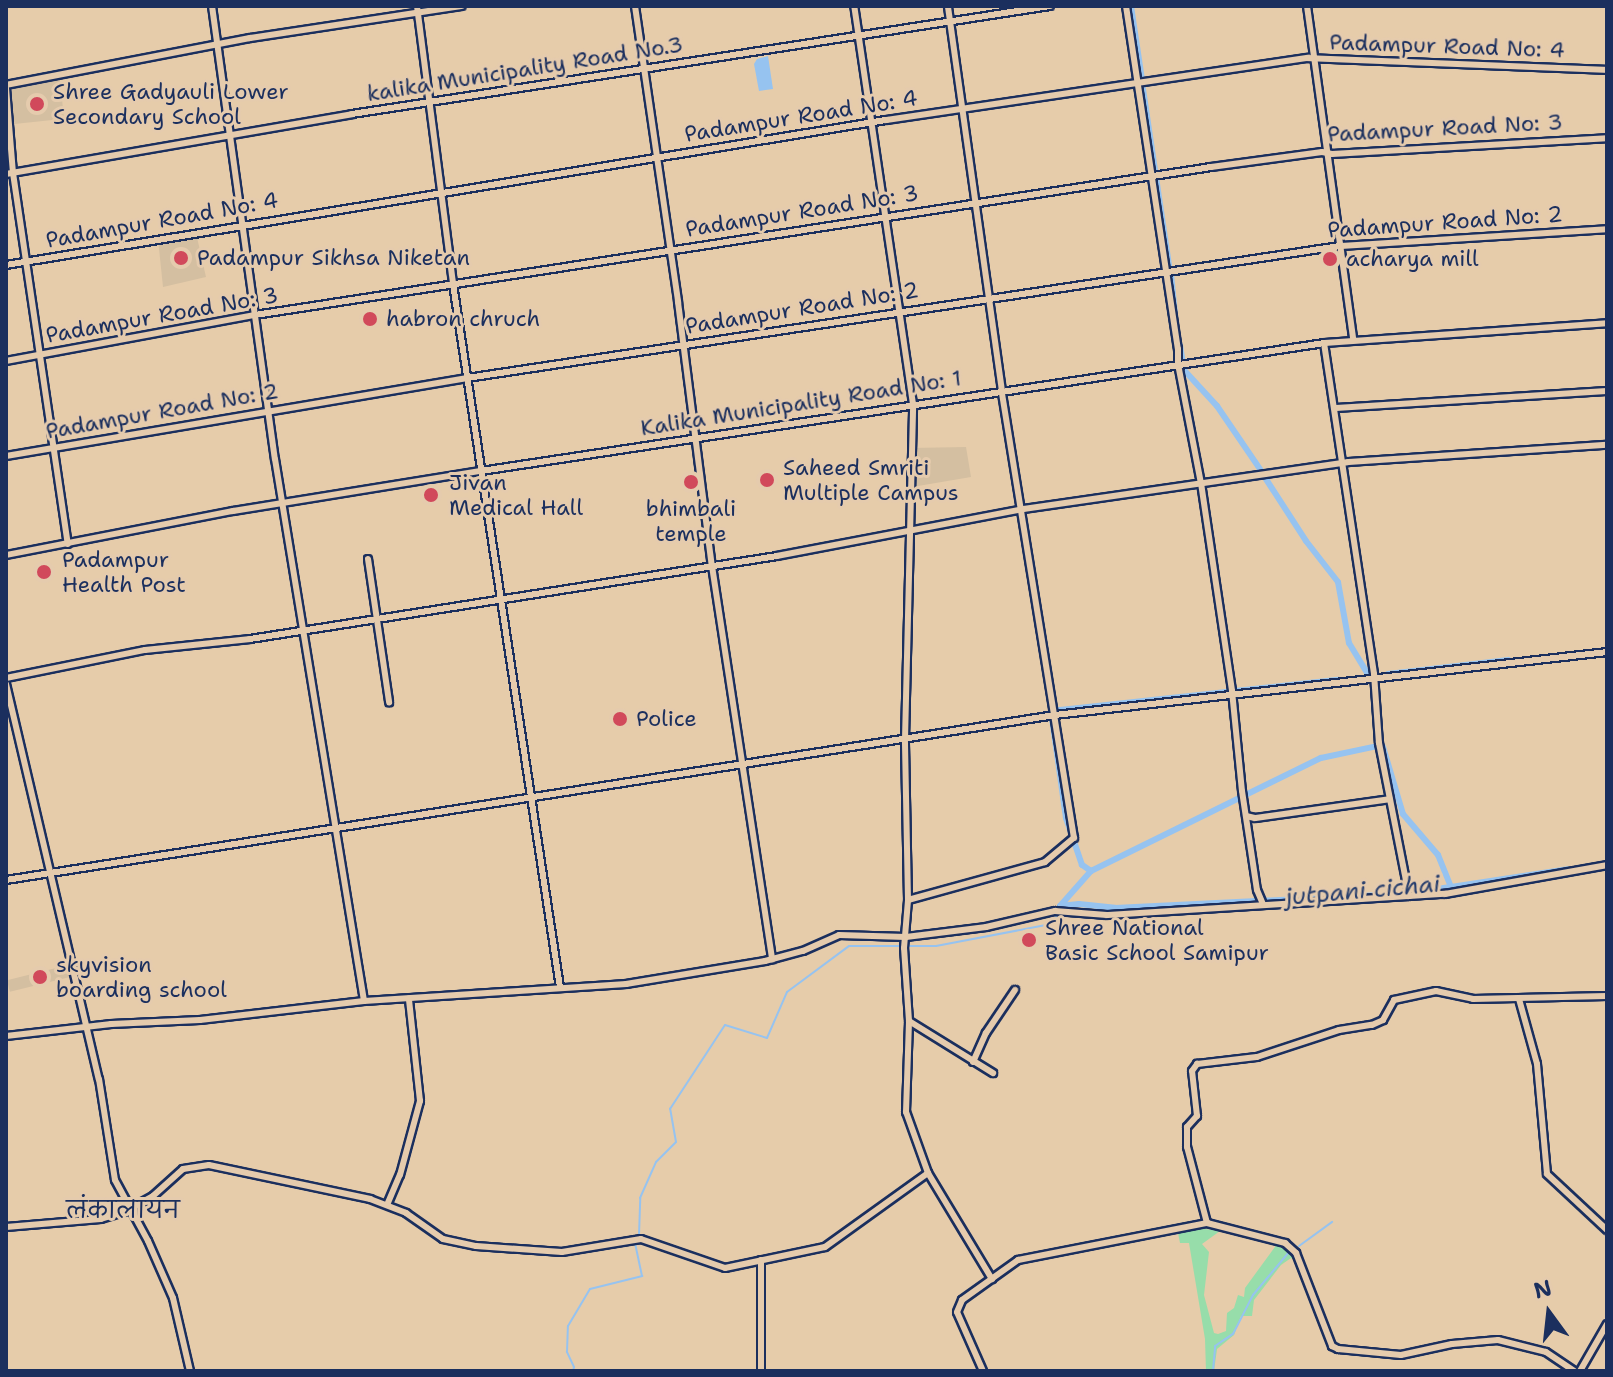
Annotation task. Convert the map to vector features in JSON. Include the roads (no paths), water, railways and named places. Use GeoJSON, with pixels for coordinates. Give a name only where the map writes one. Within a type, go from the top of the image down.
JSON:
{"type":"FeatureCollection","features":[{"type":"Feature","properties":{"kind":"street"},"geometry":{"type":"LineString","coordinates":[[212,6],[233,135],[282,503],[364,1001]]}},
{"type":"Feature","properties":{"kind":"street"},"geometry":{"type":"LineString","coordinates":[[68,544],[27,261],[10,173],[6,86],[417,10],[462,6]]}},
{"type":"Feature","properties":{"kind":"street"},"geometry":{"type":"LineString","coordinates":[[635,6],[684,344],[712,566],[772,959]]}},
{"type":"Feature","properties":{"kind":"street"},"geometry":{"type":"LineString","coordinates":[[854,6],[913,404],[905,739],[909,1021],[906,1112],[928,1173],[992,1279]]}},
{"type":"Feature","properties":{"kind":"street"},"geometry":{"type":"LineString","coordinates":[[908,900],[1045,862],[1074,838],[1002,391],[965,109],[948,6]]}},
{"type":"Feature","properties":{"kind":"street","name":"kalika Municipality Road No.3"},"geometry":{"type":"LineString","coordinates":[[10,173],[858,34],[1050,6]]}},
{"type":"Feature","properties":{"kind":"street"},"geometry":{"type":"LineString","coordinates":[[1126,6],[1178,364],[1201,483],[1232,695],[1242,796],[1257,890],[1263,904]]}},
{"type":"Feature","properties":{"kind":"street"},"geometry":{"type":"LineString","coordinates":[[1307,6],[1353,339]]}},
{"type":"Feature","properties":{"kind":"street"},"geometry":{"type":"LineString","coordinates":[[417,10],[453,284],[560,987]]}},
{"type":"Feature","properties":{"kind":"street","name":"Padampur Road No: 4"},"geometry":{"type":"LineString","coordinates":[[6,265],[871,123],[1138,82],[1316,59],[1607,70]]}},
{"type":"Feature","properties":{"kind":"street","name":"Padampur Road No: 3"},"geometry":{"type":"LineString","coordinates":[[6,361],[255,315],[976,203],[1327,153],[1607,138]]}},
{"type":"Feature","properties":{"kind":"street","name":"Padampur Road No: 2"},"geometry":{"type":"LineString","coordinates":[[6,456],[467,378],[991,296],[1340,246],[1607,229]]}},
{"type":"Feature","properties":{"kind":"street","name":"Kalika Municipality Road No: 1"},"geometry":{"type":"LineString","coordinates":[[6,555],[282,503],[1178,364],[1353,339],[1607,323]]}},
{"type":"Feature","properties":{"kind":"street"},"geometry":{"type":"LineString","coordinates":[[1324,343],[1375,677],[1384,761],[1409,896]]}},
{"type":"Feature","properties":{"kind":"street"},"geometry":{"type":"LineString","coordinates":[[1335,408],[1607,391]]}},
{"type":"Feature","properties":{"kind":"street"},"geometry":{"type":"LineString","coordinates":[[190,1371],[173,1298],[132,1209],[115,1180],[106,1115],[6,681],[104,657],[712,566],[1023,509],[1343,463],[1607,445]]}},
{"type":"Feature","properties":{"kind":"street"},"geometry":{"type":"LineString","coordinates":[[368,559],[389,702]]}},
{"type":"Feature","properties":{"kind":"street"},"geometry":{"type":"LineString","coordinates":[[6,880],[1053,713],[1607,652]]}},
{"type":"Feature","properties":{"kind":"street"},"geometry":{"type":"LineString","coordinates":[[1246,816],[1255,818],[1390,799]]}},
{"type":"Feature","properties":{"kind":"street"},"geometry":{"type":"LineString","coordinates":[[6,1036],[200,1020],[364,1001],[626,984],[772,959],[803,951],[839,935],[906,937],[986,927],[1055,911],[1107,915],[1409,896],[1607,865]]}},
{"type":"Feature","properties":{"kind":"street"},"geometry":{"type":"LineString","coordinates":[[973,1062],[986,1033],[1015,990]]}},
{"type":"Feature","properties":{"kind":"street"},"geometry":{"type":"LineString","coordinates":[[1207,1223],[1187,1147],[1187,1127],[1197,1116],[1192,1071],[1197,1064],[1257,1057],[1339,1030],[1372,1025],[1383,1020],[1394,1000],[1436,991],[1473,999],[1607,996]]}},
{"type":"Feature","properties":{"kind":"street"},"geometry":{"type":"LineString","coordinates":[[387,1205],[400,1175],[420,1101],[409,999]]}},
{"type":"Feature","properties":{"kind":"street"},"geometry":{"type":"LineString","coordinates":[[1519,999],[1537,1064],[1547,1174],[1607,1230]]}},
{"type":"Feature","properties":{"kind":"street"},"geometry":{"type":"LineString","coordinates":[[909,1021],[993,1073]]}},
{"type":"Feature","properties":{"kind":"street"},"geometry":{"type":"LineString","coordinates":[[6,1227],[101,1219],[132,1209],[153,1196],[183,1169],[209,1165],[387,1205],[443,1239],[476,1246],[562,1252],[641,1239],[725,1268],[809,1253],[825,1247],[928,1173]]}},
{"type":"Feature","properties":{"kind":"street"},"geometry":{"type":"LineString","coordinates":[[983,1371],[957,1312],[962,1300],[1018,1260],[1207,1223],[1285,1243],[1296,1253],[1332,1346],[1338,1349],[1401,1355],[1452,1344],[1498,1340],[1546,1352],[1577,1371],[1607,1324]]}},
{"type":"Feature","properties":{"kind":"street"},"geometry":{"type":"LineString","coordinates":[[761,1260],[761,1371]]}},
{"type":"Feature","properties":{"kind":"water"},"geometry":{"type":"Polygon","coordinates":[[[768,56],[773,89],[759,91],[754,64],[757,59],[768,56]]]}},
{"type":"Feature","properties":{"kind":"waterway"},"geometry":{"type":"LineString","coordinates":[[1131,6],[1142,80]]}},
{"type":"Feature","properties":{"kind":"waterway"},"geometry":{"type":"LineString","coordinates":[[1143,89],[1169,265]]}},
{"type":"Feature","properties":{"kind":"waterway"},"geometry":{"type":"LineString","coordinates":[[1171,274],[1175,314]]}},
{"type":"Feature","properties":{"kind":"waterway"},"geometry":{"type":"LineString","coordinates":[[1180,345],[1184,370],[1217,406],[1262,472]]}},
{"type":"Feature","properties":{"kind":"waterway","name":"jutpani cichai"},"geometry":{"type":"LineString","coordinates":[[1264,476],[1306,541],[1338,582],[1349,643],[1372,681]]}},
{"type":"Feature","properties":{"kind":"waterway"},"geometry":{"type":"LineString","coordinates":[[1388,674],[1508,660]]}},
{"type":"Feature","properties":{"kind":"waterway"},"geometry":{"type":"LineString","coordinates":[[1060,906],[1091,871],[1082,865],[1066,818],[1051,711],[1338,680]]}},
{"type":"Feature","properties":{"kind":"waterway"},"geometry":{"type":"LineString","coordinates":[[1091,871],[1321,758],[1382,745]]}},
{"type":"Feature","properties":{"kind":"waterway","name":"jutpani cichai"},"geometry":{"type":"LineString","coordinates":[[1060,906],[1079,904],[1115,908],[1401,894],[1451,887],[1438,855],[1403,814],[1383,747]]}},
{"type":"Feature","properties":{"kind":"waterway"},"geometry":{"type":"LineString","coordinates":[[1451,887],[1568,869]]}},
{"type":"Feature","properties":{"kind":"waterway"},"geometry":{"type":"LineString","coordinates":[[906,946],[936,946],[1051,924],[1057,915]]}},
{"type":"Feature","properties":{"kind":"waterway"},"geometry":{"type":"LineString","coordinates":[[639,1235],[640,1198],[656,1162],[676,1142],[670,1109],[725,1025],[767,1038],[787,992],[849,946],[900,946]]}},
{"type":"Feature","properties":{"kind":"waterway"},"geometry":{"type":"LineString","coordinates":[[1299,1246],[1332,1222]]}},
{"type":"Feature","properties":{"kind":"waterway"},"geometry":{"type":"LineString","coordinates":[[573,1371],[567,1352],[568,1326],[590,1289],[642,1276],[635,1243]]}},
{"type":"Feature","properties":{"kind":"waterway"},"geometry":{"type":"LineString","coordinates":[[1213,1371],[1215,1346],[1233,1334],[1253,1295],[1289,1252]]}},
{"type":"Feature","properties":{"kind":"place","name":"Shree Gadyauli Lower Secondary School"},"geometry":{"type":"Point","coordinates":[37,104]}},
{"type":"Feature","properties":{"kind":"place","name":"Padampur Sikhsa Niketan"},"geometry":{"type":"Point","coordinates":[181,258]}},
{"type":"Feature","properties":{"kind":"place","name":"acharya mill"},"geometry":{"type":"Point","coordinates":[1330,259]}},
{"type":"Feature","properties":{"kind":"place","name":"habron chruch"},"geometry":{"type":"Point","coordinates":[370,319]}},
{"type":"Feature","properties":{"kind":"place","name":"Saheed Smriti Multiple Campus"},"geometry":{"type":"Point","coordinates":[767,480]}},
{"type":"Feature","properties":{"kind":"place","name":"bhimbali temple"},"geometry":{"type":"Point","coordinates":[691,482]}},
{"type":"Feature","properties":{"kind":"place","name":"Jivan Medical Hall"},"geometry":{"type":"Point","coordinates":[431,495]}},
{"type":"Feature","properties":{"kind":"place","name":"Padampur Health Post"},"geometry":{"type":"Point","coordinates":[44,572]}},
{"type":"Feature","properties":{"kind":"place","name":"Police"},"geometry":{"type":"Point","coordinates":[620,719]}},
{"type":"Feature","properties":{"kind":"place","name":"Shree National Basic School Samipur"},"geometry":{"type":"Point","coordinates":[1029,940]}},
{"type":"Feature","properties":{"kind":"place","name":"skyvision boarding school"},"geometry":{"type":"Point","coordinates":[40,977]}},
{"type":"Feature","properties":{"kind":"district","name":"लंकालायन"},"geometry":{"type":"Point","coordinates":[123,1211]}}]}
